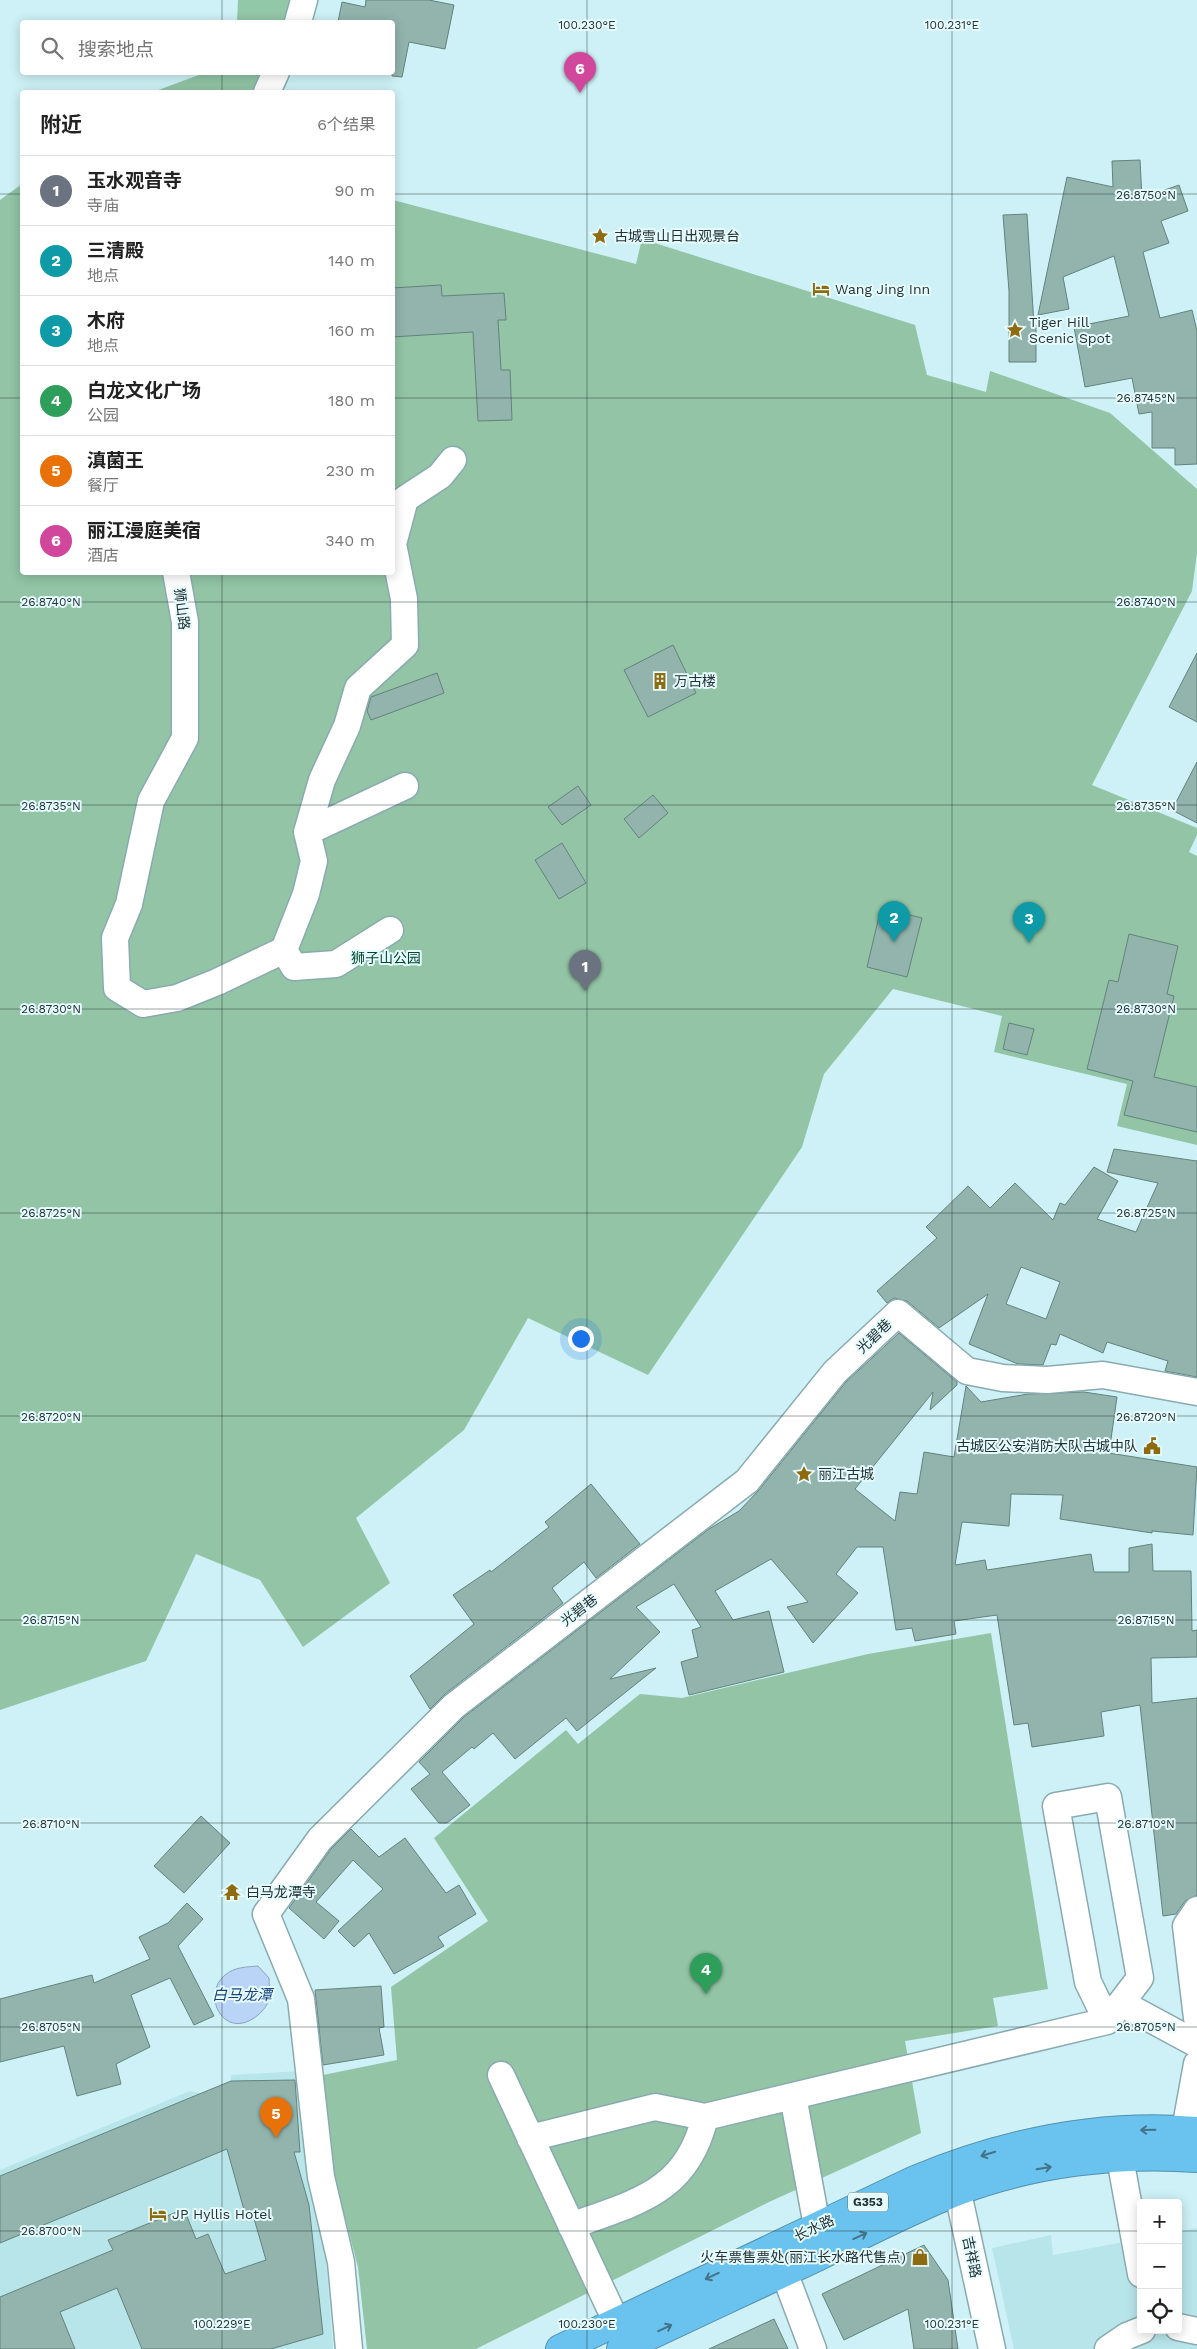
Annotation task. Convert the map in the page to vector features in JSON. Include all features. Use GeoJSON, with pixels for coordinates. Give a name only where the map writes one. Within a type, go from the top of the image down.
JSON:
{"type":"FeatureCollection","features":[{"type":"Feature","properties":{"kind":"highway","name":"长水路"},"geometry":{"type":"LineString","coordinates":[[560,2349],[817,2226],[952,2165],[1037,2141],[1107,2132],[1191,2131]]}},
{"type":"Feature","properties":{"kind":"highway","name":"长水路"},"geometry":{"type":"LineString","coordinates":[[621,2349],[958,2192],[1042,2168],[1120,2158],[1197,2158]]}},
{"type":"Feature","properties":{"kind":"street"},"geometry":{"type":"LineString","coordinates":[[299,20],[304,0]]}},
{"type":"Feature","properties":{"kind":"street"},"geometry":{"type":"LineString","coordinates":[[395,537],[405,500],[440,476],[453,460]]}},
{"type":"Feature","properties":{"kind":"street"},"geometry":{"type":"LineString","coordinates":[[390,930],[336,964],[294,967],[284,950],[306,894],[314,861],[307,832],[322,780],[347,726],[358,688],[405,645],[404,599],[395,554]]}},
{"type":"Feature","properties":{"kind":"street","name":"狮山路"},"geometry":{"type":"LineString","coordinates":[[177,575],[182,598],[185,646],[185,738],[151,801],[130,904],[115,938],[117,988],[143,1004],[177,998],[217,982],[284,950]]}},
{"type":"Feature","properties":{"kind":"street"},"geometry":{"type":"LineString","coordinates":[[307,832],[405,786]]}},
{"type":"Feature","properties":{"kind":"street","name":"光碧巷"},"geometry":{"type":"LineString","coordinates":[[349,2349],[341,2262],[321,2177],[301,1999],[266,1914],[320,1839],[454,1706],[747,1480],[836,1372],[898,1313],[967,1371],[1003,1378],[1047,1380],[1103,1375],[1197,1392]]}},
{"type":"Feature","properties":{"kind":"street"},"geometry":{"type":"LineString","coordinates":[[530,2138],[655,2107],[705,2117],[794,2096],[1114,2012],[1140,1978],[1108,1796],[1056,1806],[1088,1982],[1114,2012],[1197,2044]]}},
{"type":"Feature","properties":{"kind":"street"},"geometry":{"type":"LineString","coordinates":[[1197,1910],[1186,1926],[1197,2018]]}},
{"type":"Feature","properties":{"kind":"street"},"geometry":{"type":"LineString","coordinates":[[1191,2131],[1197,2064]]}},
{"type":"Feature","properties":{"kind":"street"},"geometry":{"type":"LineString","coordinates":[[500,2075],[616,2321]]}},
{"type":"Feature","properties":{"kind":"street"},"geometry":{"type":"LineString","coordinates":[[794,2096],[817,2226]]}},
{"type":"Feature","properties":{"kind":"street"},"geometry":{"type":"LineString","coordinates":[[571,2226],[644,2199],[674,2177],[693,2153],[705,2117]]}},
{"type":"Feature","properties":{"kind":"street"},"geometry":{"type":"LineString","coordinates":[[1120,2158],[1137,2252]]}},
{"type":"Feature","properties":{"kind":"street","name":"吉祥路"},"geometry":{"type":"LineString","coordinates":[[952,2165],[992,2349]]}},
{"type":"Feature","properties":{"kind":"street"},"geometry":{"type":"LineString","coordinates":[[784,2272],[813,2349]]}},
{"type":"Feature","properties":{"kind":"street"},"geometry":{"type":"LineString","coordinates":[[1182,2328],[1197,2331]]}},
{"type":"Feature","properties":{"kind":"street"},"geometry":{"type":"LineString","coordinates":[[1108,2349],[1126,2336],[1137,2332]]}},
{"type":"Feature","properties":{"kind":"shaded area","name":"JP Hyllis Hotel"},"geometry":{"type":"Polygon","coordinates":[[[300,2071],[309,2184],[325,2245],[333,2349],[0,2349],[0,2170],[190,2091],[212,2096],[230,2095],[231,2075],[300,2071]]]}},
{"type":"Feature","properties":{"kind":"shaded area"},"geometry":{"type":"Polygon","coordinates":[[[1197,2228],[1197,2349],[1014,2349],[992,2248],[1051,2235],[1053,2255],[1137,2240],[1137,2334],[1182,2334],[1182,2231],[1197,2228]]]}},
{"type":"Feature","properties":{"kind":"green space"},"geometry":{"type":"Polygon","coordinates":[[[238,0],[294,0],[287,20],[237,20],[238,0]]]}},
{"type":"Feature","properties":{"kind":"green space"},"geometry":{"type":"Polygon","coordinates":[[[199,75],[274,75],[277,90],[158,90],[199,75]]]}},
{"type":"Feature","properties":{"kind":"green space","name":"狮子山公园"},"geometry":{"type":"Polygon","coordinates":[[[20,185],[20,575],[395,575],[395,201],[636,264],[642,239],[915,325],[927,375],[986,392],[990,371],[1110,413],[1197,489],[1197,553],[1192,591],[1092,785],[1197,828],[1197,835],[1189,852],[1197,856],[1197,1145],[1117,1126],[1127,1084],[994,1052],[1002,1016],[893,989],[824,1074],[802,1147],[648,1375],[528,1318],[464,1430],[356,1518],[390,1583],[303,1647],[260,1580],[196,1554],[146,1661],[0,1710],[0,200],[20,185]]]}},
{"type":"Feature","properties":{"kind":"green space"},"geometry":{"type":"Polygon","coordinates":[[[991,1633],[1048,1989],[993,1998],[998,2026],[905,2041],[921,2133],[769,2202],[476,2349],[367,2349],[358,2267],[327,2149],[323,2075],[397,2060],[391,1987],[488,1921],[434,1838],[566,1730],[578,1744],[640,1694],[682,1698],[868,1654],[991,1633]]]}},
{"type":"Feature","properties":{"kind":"water","name":"白马龙潭"},"geometry":{"type":"Polygon","coordinates":[[[258,1966],[269,1978],[269,1996],[264,2009],[254,2018],[243,2023],[233,2023],[225,2019],[215,2003],[218,1983],[232,1970],[258,1966]]]}},
{"type":"Feature","properties":{"kind":"building"},"geometry":{"type":"Polygon","coordinates":[[[366,0],[429,0],[454,5],[445,49],[409,42],[402,77],[392,76],[395,75],[395,20],[338,20],[342,2],[365,7],[366,0]]]}},
{"type":"Feature","properties":{"kind":"building"},"geometry":{"type":"Polygon","coordinates":[[[1140,160],[1142,198],[1179,185],[1188,211],[1161,221],[1169,243],[1143,252],[1160,318],[1192,310],[1197,331],[1197,464],[1175,465],[1175,448],[1152,448],[1152,412],[1139,414],[1132,378],[1085,387],[1074,327],[1129,316],[1114,256],[1063,277],[1069,309],[1038,315],[1067,177],[1113,187],[1112,161],[1140,160]]]}},
{"type":"Feature","properties":{"kind":"building"},"geometry":{"type":"Polygon","coordinates":[[[1027,214],[1034,325],[1036,325],[1036,362],[1009,362],[1009,291],[1003,215],[1027,214]]]}},
{"type":"Feature","properties":{"kind":"building"},"geometry":{"type":"Polygon","coordinates":[[[441,285],[442,296],[504,293],[506,320],[498,320],[501,370],[510,370],[512,420],[478,421],[473,332],[395,337],[395,288],[441,285]]]}},
{"type":"Feature","properties":{"kind":"building","name":"万古楼"},"geometry":{"type":"Polygon","coordinates":[[[673,645],[696,693],[648,717],[624,670],[673,645]]]}},
{"type":"Feature","properties":{"kind":"building"},"geometry":{"type":"Polygon","coordinates":[[[1197,653],[1197,722],[1169,707],[1197,653]]]}},
{"type":"Feature","properties":{"kind":"building"},"geometry":{"type":"Polygon","coordinates":[[[437,673],[444,693],[371,720],[367,711],[371,697],[437,673]]]}},
{"type":"Feature","properties":{"kind":"building"},"geometry":{"type":"Polygon","coordinates":[[[1197,762],[1197,823],[1172,810],[1197,762]]]}},
{"type":"Feature","properties":{"kind":"building"},"geometry":{"type":"Polygon","coordinates":[[[578,786],[591,805],[562,825],[548,807],[578,786]]]}},
{"type":"Feature","properties":{"kind":"building"},"geometry":{"type":"Polygon","coordinates":[[[653,795],[668,813],[639,838],[624,819],[653,795]]]}},
{"type":"Feature","properties":{"kind":"building"},"geometry":{"type":"Polygon","coordinates":[[[562,843],[586,883],[559,899],[535,860],[562,843]]]}},
{"type":"Feature","properties":{"kind":"building"},"geometry":{"type":"Polygon","coordinates":[[[881,908],[922,918],[907,977],[867,967],[881,908]]]}},
{"type":"Feature","properties":{"kind":"building"},"geometry":{"type":"Polygon","coordinates":[[[1129,934],[1178,946],[1167,994],[1174,996],[1154,1077],[1197,1087],[1197,1132],[1124,1115],[1133,1081],[1087,1069],[1109,980],[1118,982],[1129,934]]]}},
{"type":"Feature","properties":{"kind":"building"},"geometry":{"type":"Polygon","coordinates":[[[1009,1023],[1034,1029],[1027,1055],[1003,1049],[1009,1023]]]}},
{"type":"Feature","properties":{"kind":"building"},"geometry":{"type":"Polygon","coordinates":[[[1114,1149],[1197,1161],[1197,1377],[1165,1371],[1168,1361],[1107,1342],[1103,1353],[1060,1334],[1056,1345],[1051,1344],[1043,1365],[1018,1364],[969,1344],[988,1294],[939,1328],[907,1301],[894,1298],[887,1303],[877,1291],[937,1238],[926,1227],[968,1186],[990,1208],[1015,1183],[1053,1220],[1060,1203],[1065,1205],[1094,1167],[1118,1181],[1097,1219],[1136,1232],[1158,1183],[1107,1172],[1114,1149]],[[1021,1267],[1006,1304],[1046,1319],[1060,1282],[1021,1267]]]}},
{"type":"Feature","properties":{"kind":"building"},"geometry":{"type":"Polygon","coordinates":[[[899,1333],[957,1382],[957,1385],[930,1410],[933,1392],[855,1489],[895,1521],[900,1492],[917,1494],[924,1452],[954,1457],[966,1386],[981,1402],[1028,1394],[1084,1392],[1117,1397],[1109,1453],[1197,1467],[1193,1535],[1152,1531],[1152,1533],[1060,1519],[1063,1495],[1011,1494],[1009,1526],[962,1522],[955,1565],[985,1560],[987,1570],[1091,1554],[1094,1572],[1129,1572],[1129,1548],[1152,1544],[1153,1571],[1191,1571],[1192,1631],[1197,1630],[1197,1657],[1151,1658],[1152,1703],[1197,1698],[1197,1895],[1185,1901],[1176,1914],[1163,1916],[1140,1705],[1101,1712],[1104,1736],[1032,1747],[1028,1723],[1014,1725],[997,1615],[954,1621],[956,1634],[915,1641],[912,1628],[896,1630],[883,1547],[857,1547],[836,1574],[858,1593],[813,1643],[787,1607],[808,1602],[771,1559],[715,1591],[733,1620],[769,1611],[784,1672],[689,1695],[681,1662],[698,1657],[692,1630],[701,1627],[674,1584],[636,1607],[660,1632],[610,1679],[656,1668],[577,1731],[566,1718],[515,1759],[493,1733],[474,1749],[472,1747],[442,1772],[470,1805],[447,1823],[439,1823],[411,1789],[430,1774],[419,1762],[464,1717],[709,1529],[739,1511],[759,1490],[846,1382],[899,1333]]]}},
{"type":"Feature","properties":{"kind":"building"},"geometry":{"type":"Polygon","coordinates":[[[591,1484],[640,1544],[596,1578],[584,1562],[552,1588],[563,1603],[445,1694],[430,1709],[410,1676],[474,1624],[453,1595],[490,1570],[491,1572],[549,1527],[545,1522],[591,1484]]]}},
{"type":"Feature","properties":{"kind":"building"},"geometry":{"type":"Polygon","coordinates":[[[201,1816],[230,1843],[184,1893],[154,1866],[201,1816]]]}},
{"type":"Feature","properties":{"kind":"building"},"geometry":{"type":"Polygon","coordinates":[[[351,1829],[379,1857],[405,1838],[446,1893],[459,1885],[476,1914],[438,1937],[444,1946],[394,1974],[369,1933],[354,1947],[338,1931],[383,1889],[353,1860],[316,1902],[339,1921],[324,1939],[289,1908],[331,1849],[351,1829]]]}},
{"type":"Feature","properties":{"kind":"building"},"geometry":{"type":"Polygon","coordinates":[[[187,1903],[203,1919],[178,1946],[214,2016],[194,2025],[170,1978],[131,1995],[150,2047],[116,2064],[121,2084],[77,2096],[64,2046],[0,2062],[0,1999],[92,1975],[94,1983],[150,1959],[139,1937],[168,1923],[187,1903]]]}},
{"type":"Feature","properties":{"kind":"building"},"geometry":{"type":"Polygon","coordinates":[[[381,1986],[384,2027],[379,2028],[384,2055],[323,2065],[315,1990],[381,1986]]]}},
{"type":"Feature","properties":{"kind":"building","name":"JP Hyllis Hotel"},"geometry":{"type":"Polygon","coordinates":[[[295,2080],[300,2152],[294,2152],[309,2205],[323,2334],[271,2349],[142,2349],[117,2288],[60,2312],[75,2349],[0,2349],[0,2297],[113,2250],[108,2240],[184,2209],[196,2239],[208,2234],[225,2274],[266,2260],[253,2215],[246,2217],[227,2149],[0,2243],[0,2176],[231,2081],[295,2080]]]}},
{"type":"Feature","properties":{"kind":"building"},"geometry":{"type":"Polygon","coordinates":[[[924,2245],[948,2280],[958,2349],[914,2349],[908,2309],[844,2340],[822,2294],[924,2245]]]}},
{"type":"Feature","properties":{"kind":"building"},"geometry":{"type":"Polygon","coordinates":[[[774,2319],[788,2349],[709,2349],[774,2319]]]}},
{"type":"Feature","properties":{"kind":"place","name":"丽江漫庭美宿"},"geometry":{"type":"Point","coordinates":[580,93]}},
{"type":"Feature","properties":{"kind":"place","name":"古城雪山日出观景台"},"geometry":{"type":"Point","coordinates":[600,236]}},
{"type":"Feature","properties":{"kind":"place","name":"Wang Jing Inn"},"geometry":{"type":"Point","coordinates":[821,289]}},
{"type":"Feature","properties":{"kind":"place","name":"Tiger Hill Scenic Spot"},"geometry":{"type":"Point","coordinates":[1015,330]}},
{"type":"Feature","properties":{"kind":"place","name":"万古楼"},"geometry":{"type":"Point","coordinates":[660,681]}},
{"type":"Feature","properties":{"kind":"place","name":"三清殿"},"geometry":{"type":"Point","coordinates":[894,942]}},
{"type":"Feature","properties":{"kind":"place","name":"木府"},"geometry":{"type":"Point","coordinates":[1029,943]}},
{"type":"Feature","properties":{"kind":"place","name":"玉水观音寺"},"geometry":{"type":"Point","coordinates":[585,991]}},
{"type":"Feature","properties":{"kind":"place","name":"古城区公安消防大队古城中队"},"geometry":{"type":"Point","coordinates":[1152,1446]}},
{"type":"Feature","properties":{"kind":"place","name":"丽江古城"},"geometry":{"type":"Point","coordinates":[804,1474]}},
{"type":"Feature","properties":{"kind":"place","name":"白马龙潭寺"},"geometry":{"type":"Point","coordinates":[232,1892]}},
{"type":"Feature","properties":{"kind":"place","name":"白龙文化广场"},"geometry":{"type":"Point","coordinates":[706,1994]}},
{"type":"Feature","properties":{"kind":"place","name":"滇菌王"},"geometry":{"type":"Point","coordinates":[276,2138]}},
{"type":"Feature","properties":{"kind":"place","name":"JP Hyllis Hotel"},"geometry":{"type":"Point","coordinates":[158,2214]}},
{"type":"Feature","properties":{"kind":"place","name":"火车票售票处(丽江长水路代售点)"},"geometry":{"type":"Point","coordinates":[920,2257]}}]}
